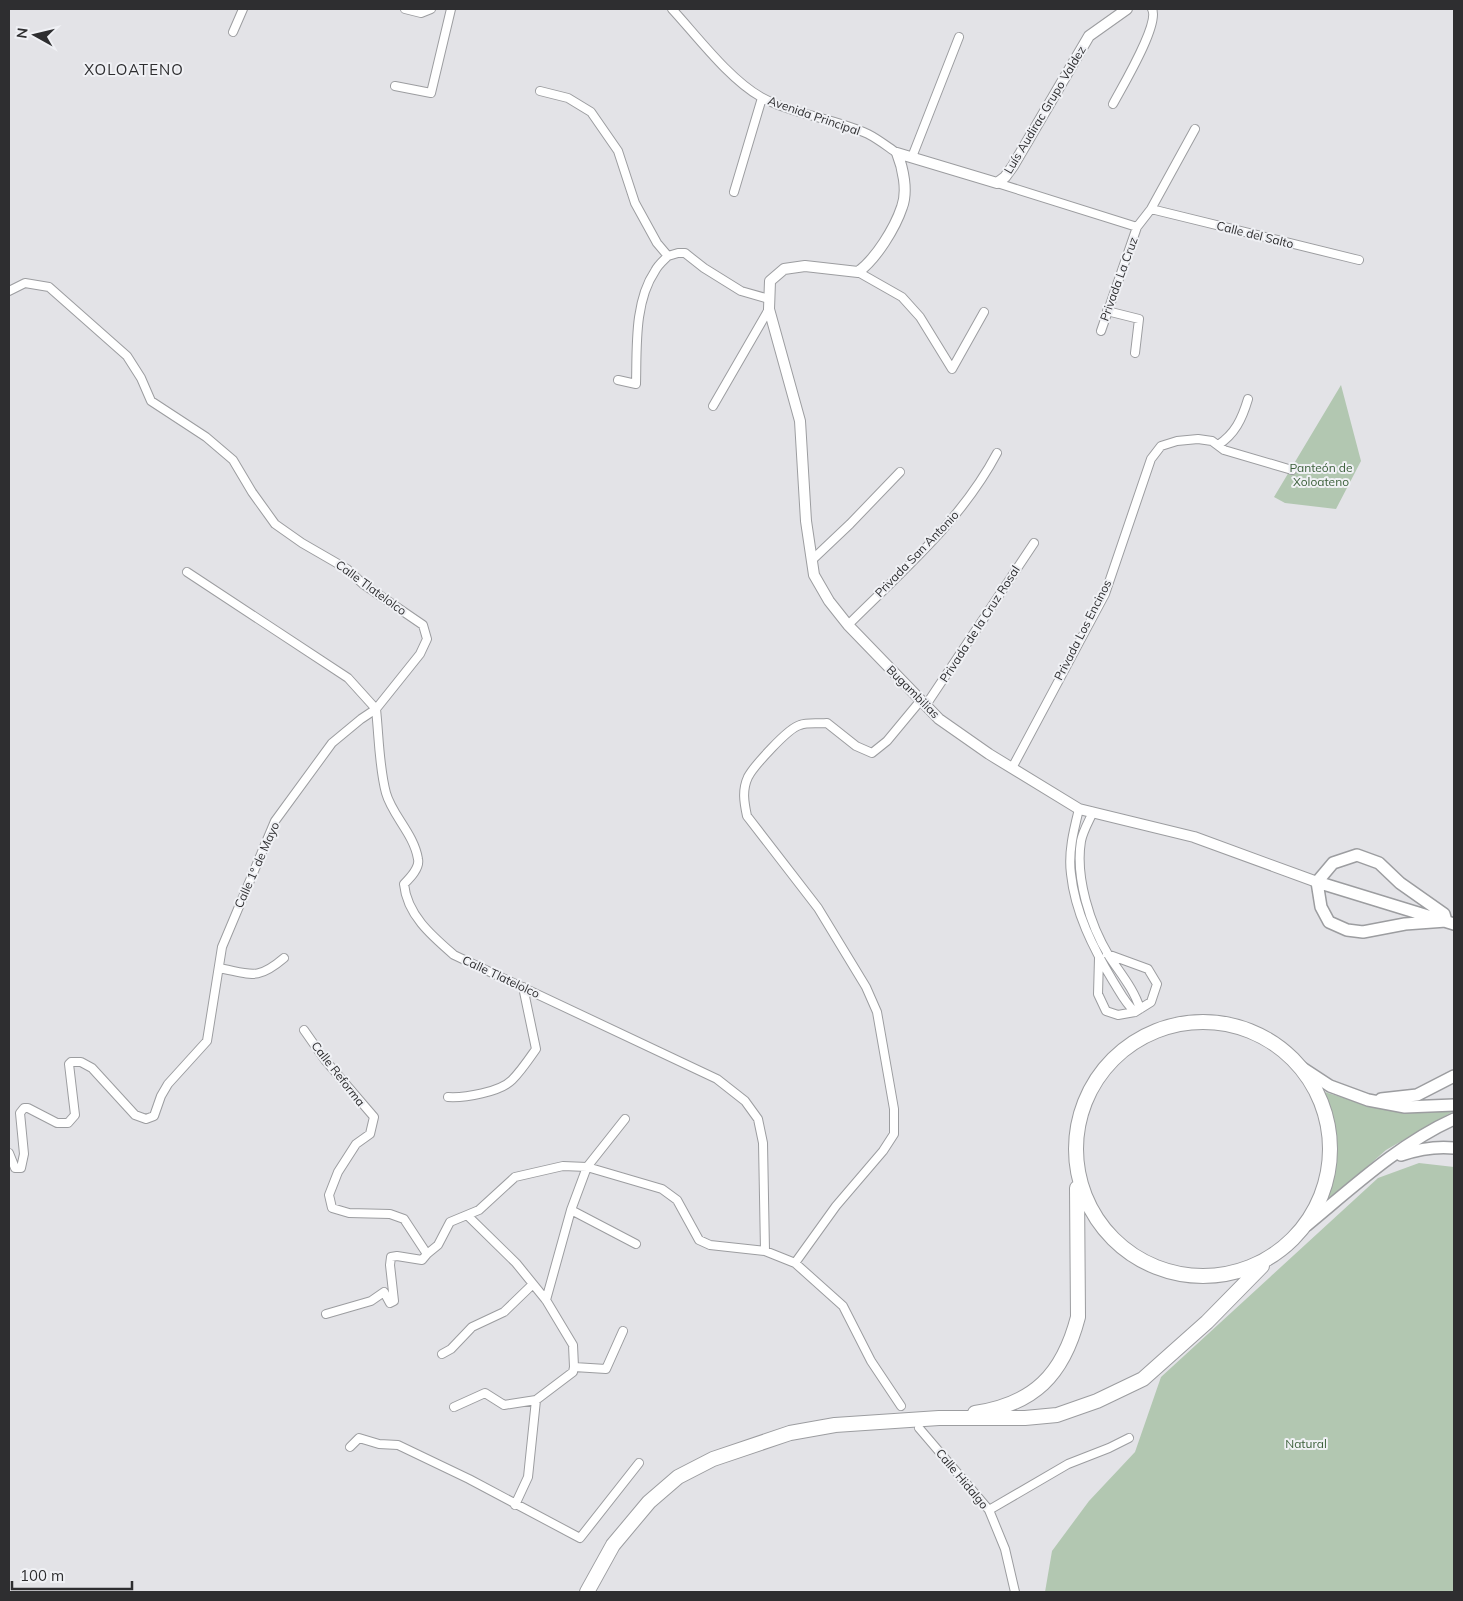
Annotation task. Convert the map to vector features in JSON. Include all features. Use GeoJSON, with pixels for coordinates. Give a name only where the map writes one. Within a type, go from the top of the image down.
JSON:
{"type":"FeatureCollection","features":[{"type":"Feature","properties":{"kind":"highway"},"geometry":{"type":"LineString","coordinates":[[587,1592],[613,1545],[649,1502],[678,1477],[712,1459],[790,1434],[835,1425],[939,1418],[1008,1419],[1058,1415],[1097,1401],[1143,1379],[1206,1322],[1265,1263],[1290,1242],[1307,1225],[1317,1207],[1322,1194],[1329,1158],[1329,1141],[1323,1108],[1310,1081],[1298,1065],[1284,1052],[1258,1034],[1230,1024],[1192,1021],[1163,1027],[1136,1041],[1108,1064],[1088,1094],[1078,1122],[1075,1140],[1078,1317],[1073,1338],[1055,1371],[1044,1383],[1029,1394],[1009,1405],[985,1411],[939,1418]]}},
{"type":"Feature","properties":{"kind":"highway"},"geometry":{"type":"LineString","coordinates":[[1077,1173],[1083,1195],[1091,1210],[1102,1224],[1126,1249],[1158,1266],[1198,1275],[1230,1272],[1265,1263]]}},
{"type":"Feature","properties":{"kind":"main road","name":"Luís Audirac Grupo Valdez"},"geometry":{"type":"LineString","coordinates":[[897,153],[997,183],[1005,177],[1013,166],[1089,36],[1127,9]]}},
{"type":"Feature","properties":{"kind":"main road"},"geometry":{"type":"LineString","coordinates":[[858,272],[867,266],[884,244],[903,206],[904,179],[902,165],[897,153]]}},
{"type":"Feature","properties":{"kind":"main road","name":"Bugambilias"},"geometry":{"type":"LineString","coordinates":[[858,272],[805,266],[784,270],[770,281],[769,304],[800,422],[806,521],[814,575],[829,601],[848,625],[939,719],[1012,768],[1079,809],[1194,837],[1317,882]]}},
{"type":"Feature","properties":{"kind":"main road"},"geometry":{"type":"LineString","coordinates":[[1358,856],[1379,863],[1400,883],[1444,914],[1450,923],[1405,924],[1363,932],[1347,930],[1329,922],[1321,907],[1317,882],[1333,863],[1358,856]]}},
{"type":"Feature","properties":{"kind":"main road"},"geometry":{"type":"LineString","coordinates":[[1317,882],[1450,923]]}},
{"type":"Feature","properties":{"kind":"main road"},"geometry":{"type":"LineString","coordinates":[[1298,1065],[1330,1086],[1368,1100],[1405,1107],[1454,1105]]}},
{"type":"Feature","properties":{"kind":"main road"},"geometry":{"type":"LineString","coordinates":[[1368,1100],[1417,1094],[1454,1076]]}},
{"type":"Feature","properties":{"kind":"main road"},"geometry":{"type":"LineString","coordinates":[[1307,1225],[1385,1161],[1434,1128],[1454,1119]]}},
{"type":"Feature","properties":{"kind":"main road"},"geometry":{"type":"LineString","coordinates":[[1385,1161],[1420,1149],[1436,1146],[1454,1148]]}},
{"type":"Feature","properties":{"kind":"street"},"geometry":{"type":"LineString","coordinates":[[233,32],[243,9]]}},
{"type":"Feature","properties":{"kind":"street"},"geometry":{"type":"LineString","coordinates":[[405,9],[421,12],[431,9]]}},
{"type":"Feature","properties":{"kind":"street"},"geometry":{"type":"LineString","coordinates":[[395,86],[431,93],[451,9]]}},
{"type":"Feature","properties":{"kind":"street","name":"Avenida Principal"},"geometry":{"type":"LineString","coordinates":[[672,9],[742,85],[762,98],[869,134],[897,153]]}},
{"type":"Feature","properties":{"kind":"street"},"geometry":{"type":"LineString","coordinates":[[1113,104],[1150,31],[1154,13],[1152,9]]}},
{"type":"Feature","properties":{"kind":"street"},"geometry":{"type":"LineString","coordinates":[[912,157],[959,37]]}},
{"type":"Feature","properties":{"kind":"street"},"geometry":{"type":"LineString","coordinates":[[540,91],[568,98],[591,112],[618,152],[635,203],[657,243],[668,256]]}},
{"type":"Feature","properties":{"kind":"street"},"geometry":{"type":"LineString","coordinates":[[734,192],[762,98]]}},
{"type":"Feature","properties":{"kind":"street"},"geometry":{"type":"LineString","coordinates":[[997,183],[1137,227],[1151,209],[1195,129]]}},
{"type":"Feature","properties":{"kind":"street","name":"Calle del Salto"},"geometry":{"type":"LineString","coordinates":[[1151,209],[1359,260]]}},
{"type":"Feature","properties":{"kind":"street","name":"Privada La Cruz"},"geometry":{"type":"LineString","coordinates":[[1101,331],[1137,227]]}},
{"type":"Feature","properties":{"kind":"street"},"geometry":{"type":"LineString","coordinates":[[618,380],[636,384],[637,324],[646,291],[654,271],[668,256],[678,253],[685,254],[741,291],[769,304],[713,406]]}},
{"type":"Feature","properties":{"kind":"street"},"geometry":{"type":"LineString","coordinates":[[858,272],[902,297],[920,316],[952,369],[984,312]]}},
{"type":"Feature","properties":{"kind":"street","name":"Calle Tlatelolco"},"geometry":{"type":"LineString","coordinates":[[9,291],[25,283],[49,287],[128,356],[151,400],[206,438],[233,460],[252,492],[275,524],[302,543],[347,569],[363,584],[423,625],[427,639],[420,654],[376,709],[386,795],[412,840],[419,860],[415,872],[404,884],[406,898],[424,928],[454,956],[717,1079],[745,1101],[758,1119],[763,1143],[766,1251]]}},
{"type":"Feature","properties":{"kind":"street"},"geometry":{"type":"LineString","coordinates":[[1107,311],[1140,319],[1135,353]]}},
{"type":"Feature","properties":{"kind":"street"},"geometry":{"type":"LineString","coordinates":[[1248,399],[1241,420],[1226,439],[1218,445],[1224,450],[1292,470]]}},
{"type":"Feature","properties":{"kind":"street","name":"Privada Los Encinos"},"geometry":{"type":"LineString","coordinates":[[1012,768],[1104,594],[1151,459],[1162,446],[1177,441],[1198,439],[1212,441],[1218,445]]}},
{"type":"Feature","properties":{"kind":"street","name":"Privada San Antonio"},"geometry":{"type":"LineString","coordinates":[[848,625],[950,522],[984,478],[997,453]]}},
{"type":"Feature","properties":{"kind":"street"},"geometry":{"type":"LineString","coordinates":[[812,560],[900,472]]}},
{"type":"Feature","properties":{"kind":"street","name":"Privada de la Cruz Rosal"},"geometry":{"type":"LineString","coordinates":[[795,1262],[836,1206],[883,1151],[894,1134],[894,1109],[876,1012],[866,987],[818,908],[747,816],[743,797],[748,777],[786,733],[799,725],[827,723],[856,746],[872,753],[887,742],[924,703],[1034,543]]}},
{"type":"Feature","properties":{"kind":"street"},"geometry":{"type":"LineString","coordinates":[[187,572],[348,678],[376,709]]}},
{"type":"Feature","properties":{"kind":"street","name":"Calle 1° de Mayo"},"geometry":{"type":"LineString","coordinates":[[9,1154],[15,1168],[21,1168],[24,1154],[20,1113],[24,1108],[28,1108],[58,1123],[68,1123],[75,1116],[69,1064],[71,1062],[81,1062],[92,1068],[135,1115],[146,1119],[154,1116],[161,1096],[168,1084],[207,1041],[222,947],[275,821],[332,743],[376,709]]}},
{"type":"Feature","properties":{"kind":"street"},"geometry":{"type":"LineString","coordinates":[[1079,809],[1072,839],[1070,872],[1076,901],[1087,933],[1099,958],[1128,1006],[1138,1011]]}},
{"type":"Feature","properties":{"kind":"street"},"geometry":{"type":"LineString","coordinates":[[1093,812],[1082,840],[1080,871],[1085,899],[1107,954],[1137,999],[1138,1011]]}},
{"type":"Feature","properties":{"kind":"street"},"geometry":{"type":"LineString","coordinates":[[1099,958],[1098,994],[1106,1010],[1118,1015],[1138,1011],[1151,1002],[1157,984],[1148,969],[1107,954]]}},
{"type":"Feature","properties":{"kind":"street"},"geometry":{"type":"LineString","coordinates":[[219,968],[255,975],[271,970],[284,958]]}},
{"type":"Feature","properties":{"kind":"street"},"geometry":{"type":"LineString","coordinates":[[448,1097],[472,1096],[502,1086],[511,1081],[536,1049],[523,987]]}},
{"type":"Feature","properties":{"kind":"street","name":"Calle Reforma"},"geometry":{"type":"LineString","coordinates":[[304,1030],[325,1060],[374,1117],[370,1134],[356,1144],[338,1172],[329,1195],[332,1208],[349,1213],[390,1214],[404,1219],[427,1254]]}},
{"type":"Feature","properties":{"kind":"street"},"geometry":{"type":"LineString","coordinates":[[546,1300],[571,1210],[586,1167],[625,1118]]}},
{"type":"Feature","properties":{"kind":"street"},"geometry":{"type":"LineString","coordinates":[[326,1314],[371,1301],[384,1292],[390,1303],[394,1301],[390,1265],[391,1257],[397,1256],[422,1260],[438,1245],[450,1222],[479,1210],[515,1177],[563,1166],[586,1167],[662,1189],[677,1200],[699,1240],[710,1245],[766,1251],[795,1262],[844,1306],[871,1361],[901,1406]]}},
{"type":"Feature","properties":{"kind":"street"},"geometry":{"type":"LineString","coordinates":[[571,1210],[636,1244]]}},
{"type":"Feature","properties":{"kind":"street"},"geometry":{"type":"LineString","coordinates":[[454,1407],[484,1393],[504,1405],[536,1400],[573,1372],[574,1367],[573,1345],[546,1300],[516,1263],[468,1216]]}},
{"type":"Feature","properties":{"kind":"street"},"geometry":{"type":"LineString","coordinates":[[442,1354],[451,1349],[472,1327],[504,1312],[533,1284]]}},
{"type":"Feature","properties":{"kind":"street"},"geometry":{"type":"LineString","coordinates":[[574,1367],[606,1369],[623,1331]]}},
{"type":"Feature","properties":{"kind":"street"},"geometry":{"type":"LineString","coordinates":[[516,1505],[528,1477],[536,1400]]}},
{"type":"Feature","properties":{"kind":"street","name":"Calle Hidalgo"},"geometry":{"type":"LineString","coordinates":[[919,1428],[989,1510],[1005,1549],[1014,1592]]}},
{"type":"Feature","properties":{"kind":"street"},"geometry":{"type":"LineString","coordinates":[[350,1447],[359,1438],[379,1444],[398,1445],[580,1538],[639,1463]]}},
{"type":"Feature","properties":{"kind":"street"},"geometry":{"type":"LineString","coordinates":[[989,1510],[1068,1464],[1129,1438]]}},
{"type":"Feature","properties":{"kind":"green space","name":"Panteón de Xoloateno"},"geometry":{"type":"Polygon","coordinates":[[[1341,385],[1361,461],[1336,509],[1285,503],[1274,497],[1341,385]]]}},
{"type":"Feature","properties":{"kind":"green space"},"geometry":{"type":"Polygon","coordinates":[[[1318,1090],[1380,1109],[1452,1112],[1386,1150],[1325,1204],[1333,1160],[1327,1114],[1318,1090]]]}},
{"type":"Feature","properties":{"kind":"green space","name":"Natural"},"geometry":{"type":"Polygon","coordinates":[[[1419,1163],[1454,1167],[1454,1592],[1045,1592],[1052,1551],[1089,1501],[1135,1452],[1161,1377],[1378,1178],[1419,1163]]]}},
{"type":"Feature","properties":{"kind":"district","name":"XOLOATENO"},"geometry":{"type":"Point","coordinates":[134,70]}}]}
